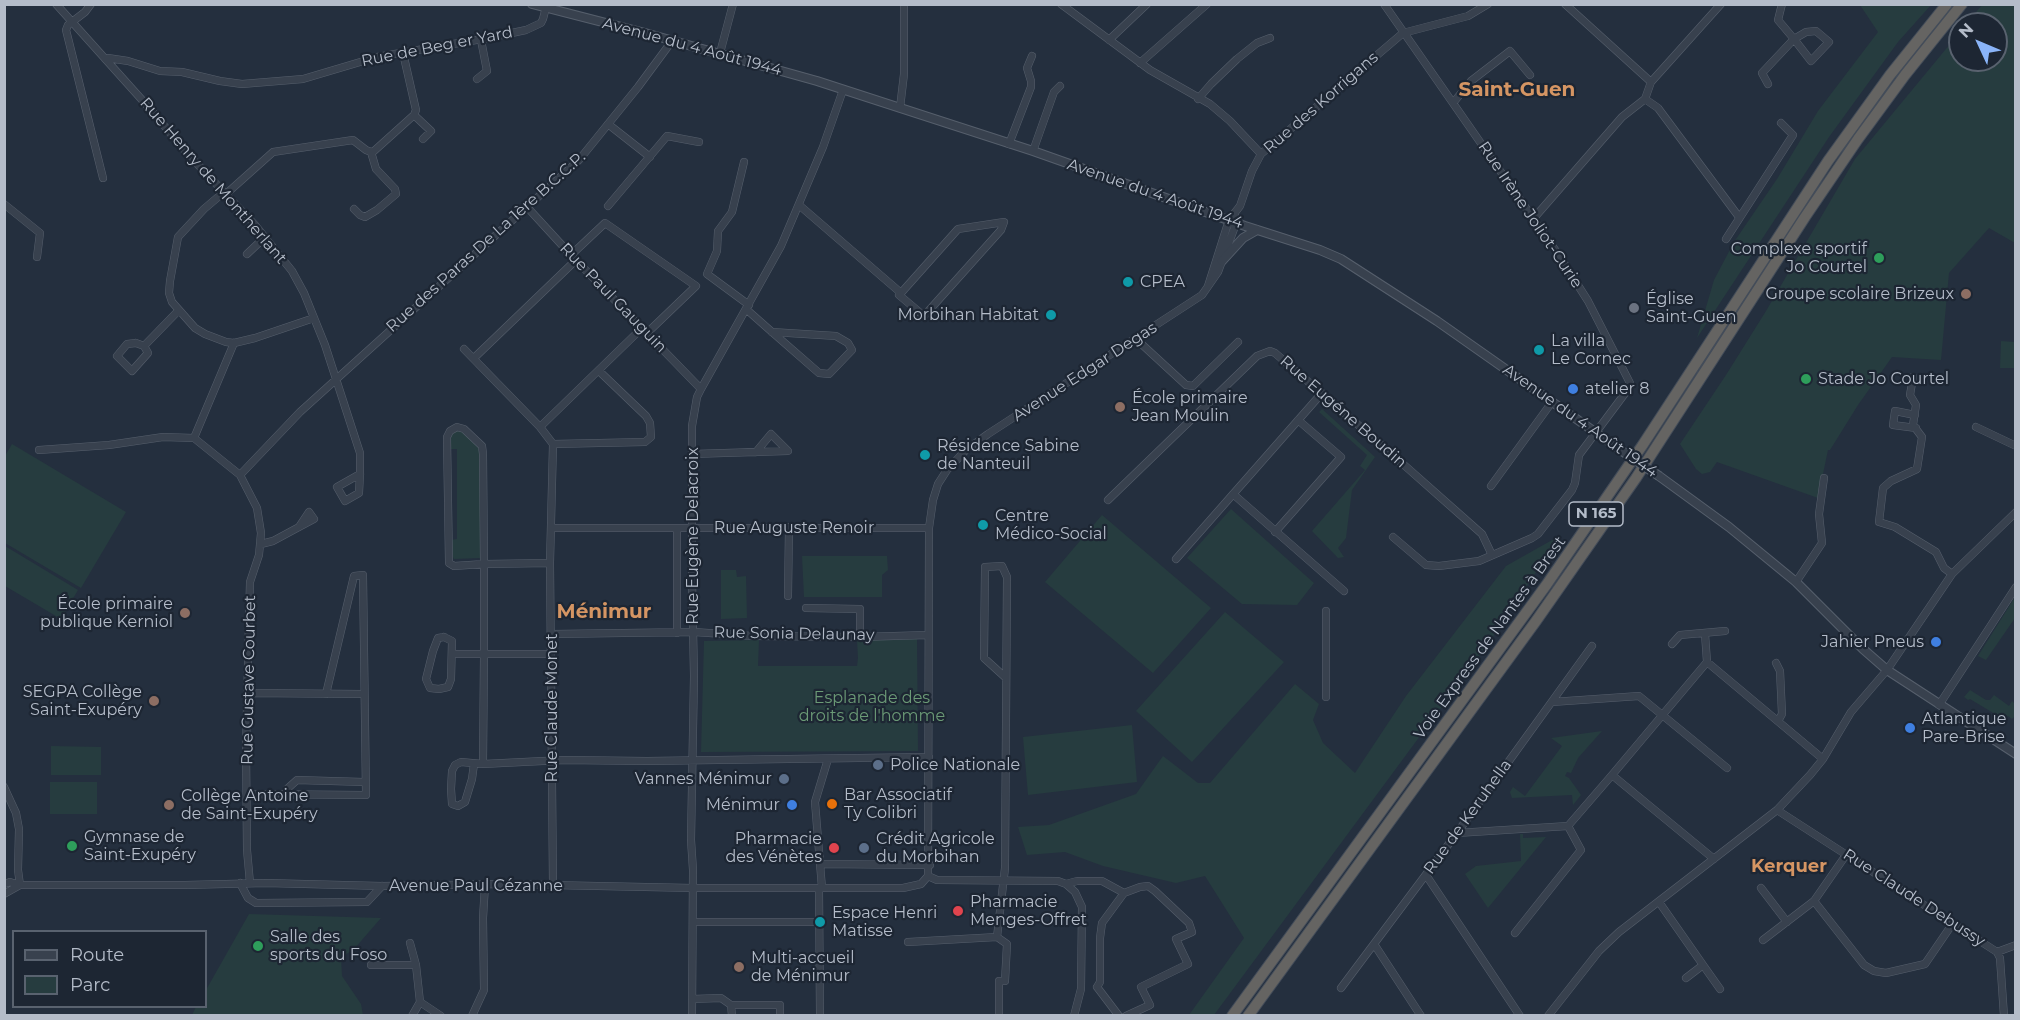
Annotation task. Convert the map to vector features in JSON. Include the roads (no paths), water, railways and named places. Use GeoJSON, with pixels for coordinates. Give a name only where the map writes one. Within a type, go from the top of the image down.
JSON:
{"type":"FeatureCollection","features":[{"type":"Feature","properties":{"kind":"highway","name":"Voie Express de Nantes à Brest"},"geometry":{"type":"LineString","coordinates":[[1232,1016],[1554,575],[1642,446],[1822,171],[1890,75],[1947,4]]}},
{"type":"Feature","properties":{"kind":"highway","name":"Voie Express de Nantes à Brest"},"geometry":{"type":"LineString","coordinates":[[1248,1016],[1536,621],[1647,461],[1852,147],[1905,75],[1962,4]]}},
{"type":"Feature","properties":{"kind":"street","name":"Rue Henry de Montherlant"},"geometry":{"type":"LineString","coordinates":[[56,4],[185,151],[266,237],[292,271],[314,318],[358,444],[360,474]]}},
{"type":"Feature","properties":{"kind":"street"},"geometry":{"type":"LineString","coordinates":[[91,4],[85,12],[71,22],[66,30],[103,178]]}},
{"type":"Feature","properties":{"kind":"street","name":"Avenue du 4 Août 1944"},"geometry":{"type":"LineString","coordinates":[[532,4],[720,53],[843,90],[1233,219],[1257,230],[1341,259],[1437,321],[1716,517],[1796,582],[1863,650],[1887,670],[2016,754]]}},
{"type":"Feature","properties":{"kind":"street"},"geometry":{"type":"LineString","coordinates":[[720,53],[733,4]]}},
{"type":"Feature","properties":{"kind":"street"},"geometry":{"type":"LineString","coordinates":[[900,108],[904,74],[904,4]]}},
{"type":"Feature","properties":{"kind":"street"},"geometry":{"type":"LineString","coordinates":[[1109,40],[1147,4]]}},
{"type":"Feature","properties":{"kind":"street"},"geometry":{"type":"LineString","coordinates":[[1140,63],[1207,4]]}},
{"type":"Feature","properties":{"kind":"street","name":"Rue Irène Joliot-Curie"},"geometry":{"type":"LineString","coordinates":[[1384,4],[1534,218],[1588,301],[1630,383],[1629,388],[1595,432]]}},
{"type":"Feature","properties":{"kind":"street"},"geometry":{"type":"LineString","coordinates":[[1403,33],[1468,16],[1488,4]]}},
{"type":"Feature","properties":{"kind":"street"},"geometry":{"type":"LineString","coordinates":[[1565,4],[1651,82]]}},
{"type":"Feature","properties":{"kind":"street"},"geometry":{"type":"LineString","coordinates":[[1534,218],[1622,117],[1645,99],[1651,82],[1721,4]]}},
{"type":"Feature","properties":{"kind":"street"},"geometry":{"type":"LineString","coordinates":[[1768,84],[1762,73],[1794,39],[1806,32],[1816,31],[1829,42],[1811,61],[1794,39],[1778,20],[1782,4]]}},
{"type":"Feature","properties":{"kind":"street","name":"Rue de Beg er Yard"},"geometry":{"type":"LineString","coordinates":[[105,59],[128,61],[160,71],[197,74],[220,81],[254,84],[303,79],[377,57],[481,40],[535,27],[543,19],[544,6]]}},
{"type":"Feature","properties":{"kind":"street"},"geometry":{"type":"LineString","coordinates":[[1065,6],[1140,63],[1210,104],[1230,121],[1261,154]]}},
{"type":"Feature","properties":{"kind":"street","name":"Rue des Korrigans"},"geometry":{"type":"LineString","coordinates":[[1233,219],[1261,154],[1403,33]]}},
{"type":"Feature","properties":{"kind":"street"},"geometry":{"type":"LineString","coordinates":[[1198,99],[1237,59],[1257,43],[1270,38]]}},
{"type":"Feature","properties":{"kind":"street"},"geometry":{"type":"LineString","coordinates":[[477,78],[487,71],[481,40]]}},
{"type":"Feature","properties":{"kind":"street","name":"Rue des Paras De La 1ère B.C.C.P."},"geometry":{"type":"LineString","coordinates":[[336,379],[579,160],[672,41]]}},
{"type":"Feature","properties":{"kind":"street"},"geometry":{"type":"LineString","coordinates":[[1453,103],[1471,81],[1510,51],[1530,75]]}},
{"type":"Feature","properties":{"kind":"street"},"geometry":{"type":"LineString","coordinates":[[371,152],[414,115],[416,105],[403,53]]}},
{"type":"Feature","properties":{"kind":"street"},"geometry":{"type":"LineString","coordinates":[[1009,144],[1031,87],[1032,81],[1027,68],[1032,56]]}},
{"type":"Feature","properties":{"kind":"street"},"geometry":{"type":"LineString","coordinates":[[1034,152],[1054,92],[1060,86]]}},
{"type":"Feature","properties":{"kind":"street","name":"Rue Eugène Delacroix"},"geometry":{"type":"LineString","coordinates":[[692,1016],[693,888],[690,840],[694,632],[692,426],[697,397],[781,246],[843,90]]}},
{"type":"Feature","properties":{"kind":"street"},"geometry":{"type":"LineString","coordinates":[[1645,99],[1658,108],[1739,217]]}},
{"type":"Feature","properties":{"kind":"street"},"geometry":{"type":"LineString","coordinates":[[414,115],[431,131],[423,139]]}},
{"type":"Feature","properties":{"kind":"street"},"geometry":{"type":"LineString","coordinates":[[1725,239],[1793,135],[1781,123]]}},
{"type":"Feature","properties":{"kind":"street"},"geometry":{"type":"LineString","coordinates":[[608,124],[650,157]]}},
{"type":"Feature","properties":{"kind":"street"},"geometry":{"type":"LineString","coordinates":[[608,206],[667,136],[699,142]]}},
{"type":"Feature","properties":{"kind":"street"},"geometry":{"type":"LineString","coordinates":[[314,318],[234,343],[195,328],[172,302],[169,293],[178,237],[204,209],[273,152],[353,140],[371,152],[376,169],[395,189],[396,194],[365,217],[354,209]]}},
{"type":"Feature","properties":{"kind":"street"},"geometry":{"type":"LineString","coordinates":[[744,162],[732,212],[718,231],[717,251],[707,274],[747,307],[772,332],[819,373],[829,374],[852,350],[848,343],[836,336],[772,332]]}},
{"type":"Feature","properties":{"kind":"street"},"geometry":{"type":"LineString","coordinates":[[4,204],[40,233],[37,257]]}},
{"type":"Feature","properties":{"kind":"street"},"geometry":{"type":"LineString","coordinates":[[799,205],[901,293],[899,295],[924,316],[1001,230],[1004,222],[958,229],[901,293]]}},
{"type":"Feature","properties":{"kind":"street","name":"Rue Paul Gauguin"},"geometry":{"type":"LineString","coordinates":[[527,207],[573,258],[701,389]]}},
{"type":"Feature","properties":{"kind":"street"},"geometry":{"type":"LineString","coordinates":[[1208,289],[1210,275],[1233,219]]}},
{"type":"Feature","properties":{"kind":"street","name":"Avenue Edgar Degas"},"geometry":{"type":"LineString","coordinates":[[928,876],[930,865],[929,528],[938,484],[947,470],[966,450],[1202,295],[1208,289],[1222,261],[1233,219]]}},
{"type":"Feature","properties":{"kind":"street"},"geometry":{"type":"LineString","coordinates":[[474,358],[605,223],[696,286],[599,371],[540,427]]}},
{"type":"Feature","properties":{"kind":"street"},"geometry":{"type":"LineString","coordinates":[[1222,261],[1243,238],[1257,230]]}},
{"type":"Feature","properties":{"kind":"street"},"geometry":{"type":"LineString","coordinates":[[247,254],[266,237]]}},
{"type":"Feature","properties":{"kind":"street"},"geometry":{"type":"LineString","coordinates":[[144,346],[179,310]]}},
{"type":"Feature","properties":{"kind":"street"},"geometry":{"type":"LineString","coordinates":[[1136,339],[1186,385],[1193,386],[1238,342]]}},
{"type":"Feature","properties":{"kind":"street"},"geometry":{"type":"LineString","coordinates":[[136,343],[144,346],[148,354],[132,370],[117,356],[127,344],[136,343]]}},
{"type":"Feature","properties":{"kind":"street"},"geometry":{"type":"LineString","coordinates":[[194,438],[234,343]]}},
{"type":"Feature","properties":{"kind":"street"},"geometry":{"type":"LineString","coordinates":[[464,349],[540,427],[553,444],[645,442],[651,437],[650,423],[646,416],[599,371]]}},
{"type":"Feature","properties":{"kind":"street","name":"Rue Eugéne Boudin"},"geometry":{"type":"LineString","coordinates":[[1108,500],[1257,356],[1270,351],[1322,393],[1482,534],[1492,555]]}},
{"type":"Feature","properties":{"kind":"street"},"geometry":{"type":"LineString","coordinates":[[1913,377],[1910,395],[1916,405],[1913,424],[1922,437],[1917,468],[1891,481],[1883,488],[1879,522],[1895,527],[1936,552],[1944,568],[1952,574]]}},
{"type":"Feature","properties":{"kind":"street"},"geometry":{"type":"LineString","coordinates":[[39,450],[109,445],[163,437],[194,438],[240,475],[271,441],[336,379]]}},
{"type":"Feature","properties":{"kind":"street"},"geometry":{"type":"LineString","coordinates":[[1176,559],[1322,393]]}},
{"type":"Feature","properties":{"kind":"street"},"geometry":{"type":"LineString","coordinates":[[1491,486],[1552,402]]}},
{"type":"Feature","properties":{"kind":"street"},"geometry":{"type":"LineString","coordinates":[[1914,415],[1895,411],[1893,425],[1916,428]]}},
{"type":"Feature","properties":{"kind":"street"},"geometry":{"type":"LineString","coordinates":[[1275,532],[1341,457],[1298,420]]}},
{"type":"Feature","properties":{"kind":"street"},"geometry":{"type":"LineString","coordinates":[[483,764],[484,564],[483,454],[482,446],[464,429],[457,427],[450,431],[447,437],[449,563],[454,566],[484,564],[550,563]]}},
{"type":"Feature","properties":{"kind":"street"},"geometry":{"type":"LineString","coordinates":[[1976,427],[2016,446]]}},
{"type":"Feature","properties":{"kind":"street"},"geometry":{"type":"LineString","coordinates":[[1393,537],[1426,565],[1439,566],[1479,561],[1532,538],[1538,534],[1572,490],[1580,455],[1595,432]]}},
{"type":"Feature","properties":{"kind":"street","name":"Rue Claude Monet"},"geometry":{"type":"LineString","coordinates":[[553,444],[550,563],[553,886]]}},
{"type":"Feature","properties":{"kind":"street"},"geometry":{"type":"LineString","coordinates":[[692,454],[756,452]]}},
{"type":"Feature","properties":{"kind":"street","name":"Rue Gustave Courbet"},"geometry":{"type":"LineString","coordinates":[[240,475],[257,508],[261,544],[250,582],[247,850],[250,883]]}},
{"type":"Feature","properties":{"kind":"street"},"geometry":{"type":"LineString","coordinates":[[1796,582],[1822,543],[1819,514],[1824,478]]}},
{"type":"Feature","properties":{"kind":"street"},"geometry":{"type":"LineString","coordinates":[[1233,494],[1344,591]]}},
{"type":"Feature","properties":{"kind":"street"},"geometry":{"type":"LineString","coordinates":[[1548,1016],[1599,951],[1619,932],[1778,810],[1823,759],[1851,712],[1887,670],[1952,574],[2016,512]]}},
{"type":"Feature","properties":{"kind":"street"},"geometry":{"type":"LineString","coordinates":[[261,544],[273,541],[300,527]]}},
{"type":"Feature","properties":{"kind":"street"},"geometry":{"type":"LineString","coordinates":[[788,596],[789,527]]}},
{"type":"Feature","properties":{"kind":"street","name":"Rue Auguste Renoir"},"geometry":{"type":"LineString","coordinates":[[552,528],[929,528]]}},
{"type":"Feature","properties":{"kind":"street"},"geometry":{"type":"LineString","coordinates":[[677,528],[677,633]]}},
{"type":"Feature","properties":{"kind":"street"},"geometry":{"type":"LineString","coordinates":[[997,937],[1005,868],[1007,577],[1002,566],[985,567],[984,658],[1006,678]]}},
{"type":"Feature","properties":{"kind":"street"},"geometry":{"type":"LineString","coordinates":[[248,794],[366,795],[364,782],[363,575],[354,576],[326,694]]}},
{"type":"Feature","properties":{"kind":"street"},"geometry":{"type":"LineString","coordinates":[[1940,705],[2016,587]]}},
{"type":"Feature","properties":{"kind":"street"},"geometry":{"type":"LineString","coordinates":[[806,608],[860,609],[860,637]]}},
{"type":"Feature","properties":{"kind":"street"},"geometry":{"type":"LineString","coordinates":[[1326,611],[1326,696]]}},
{"type":"Feature","properties":{"kind":"street"},"geometry":{"type":"LineString","coordinates":[[1672,644],[1680,635],[1725,631]]}},
{"type":"Feature","properties":{"kind":"street","name":"Rue Sonia Delaunay"},"geometry":{"type":"LineString","coordinates":[[552,634],[694,632],[753,636],[928,635]]}},
{"type":"Feature","properties":{"kind":"street"},"geometry":{"type":"LineString","coordinates":[[1457,833],[1568,826],[1707,662],[1705,634]]}},
{"type":"Feature","properties":{"kind":"street"},"geometry":{"type":"LineString","coordinates":[[444,637],[452,641],[452,654],[451,679],[448,687],[430,688],[426,679],[438,638],[444,637]]}},
{"type":"Feature","properties":{"kind":"street","name":"Rue de Keruhella"},"geometry":{"type":"LineString","coordinates":[[1341,988],[1457,833],[1592,646]]}},
{"type":"Feature","properties":{"kind":"street"},"geometry":{"type":"LineString","coordinates":[[452,654],[551,654]]}},
{"type":"Feature","properties":{"kind":"street"},"geometry":{"type":"LineString","coordinates":[[1707,662],[1823,759]]}},
{"type":"Feature","properties":{"kind":"street"},"geometry":{"type":"LineString","coordinates":[[1776,663],[1779,671],[1782,714],[1778,721]]}},
{"type":"Feature","properties":{"kind":"street"},"geometry":{"type":"LineString","coordinates":[[248,693],[363,694]]}},
{"type":"Feature","properties":{"kind":"street"},"geometry":{"type":"LineString","coordinates":[[1552,702],[1639,696],[1727,768]]}},
{"type":"Feature","properties":{"kind":"street"},"geometry":{"type":"LineString","coordinates":[[474,764],[465,802],[458,806],[452,804],[450,789],[454,765],[461,762],[483,764],[552,761],[929,757]]}},
{"type":"Feature","properties":{"kind":"street"},"geometry":{"type":"LineString","coordinates":[[820,1016],[821,864],[816,802],[828,759]]}},
{"type":"Feature","properties":{"kind":"street"},"geometry":{"type":"LineString","coordinates":[[1612,775],[1714,859]]}},
{"type":"Feature","properties":{"kind":"street"},"geometry":{"type":"LineString","coordinates":[[286,794],[286,789],[297,780],[364,782]]}},
{"type":"Feature","properties":{"kind":"street"},"geometry":{"type":"LineString","coordinates":[[4,787],[16,813],[19,829],[20,885]]}},
{"type":"Feature","properties":{"kind":"street","name":"Rue Claude Debussy"},"geometry":{"type":"LineString","coordinates":[[1778,810],[1997,952],[2000,958],[2004,1016]]}},
{"type":"Feature","properties":{"kind":"street"},"geometry":{"type":"LineString","coordinates":[[1515,933],[1581,850],[1568,826]]}},
{"type":"Feature","properties":{"kind":"street"},"geometry":{"type":"LineString","coordinates":[[1763,940],[1814,901],[1846,855]]}},
{"type":"Feature","properties":{"kind":"street"},"geometry":{"type":"LineString","coordinates":[[821,864],[930,865]]}},
{"type":"Feature","properties":{"kind":"street"},"geometry":{"type":"LineString","coordinates":[[1426,875],[1520,1016]]}},
{"type":"Feature","properties":{"kind":"street"},"geometry":{"type":"LineString","coordinates":[[928,876],[937,880],[1059,881],[1075,892],[1082,907],[1081,989],[1074,1016]]}},
{"type":"Feature","properties":{"kind":"street","name":"Avenue Paul Cézanne"},"geometry":{"type":"LineString","coordinates":[[4,884],[10,882],[20,885],[250,883],[382,886],[903,888],[921,884],[928,876]]}},
{"type":"Feature","properties":{"kind":"street"},"geometry":{"type":"LineString","coordinates":[[1066,884],[1077,881],[1102,881],[1124,893]]}},
{"type":"Feature","properties":{"kind":"street"},"geometry":{"type":"LineString","coordinates":[[240,883],[248,898],[256,903],[368,902],[382,886]]}},
{"type":"Feature","properties":{"kind":"street","name":"Avenue Paul Cézanne"},"geometry":{"type":"LineString","coordinates":[[4,894],[20,885]]}},
{"type":"Feature","properties":{"kind":"street"},"geometry":{"type":"LineString","coordinates":[[472,1016],[484,990],[485,885]]}},
{"type":"Feature","properties":{"kind":"street"},"geometry":{"type":"LineString","coordinates":[[1081,989],[1096,987],[1100,982],[1100,928],[1124,893],[1148,886],[1189,923],[1192,932],[1176,939],[1188,964],[1141,987],[1150,1005],[1126,1016]]}},
{"type":"Feature","properties":{"kind":"street"},"geometry":{"type":"LineString","coordinates":[[1761,888],[1787,922]]}},
{"type":"Feature","properties":{"kind":"street"},"geometry":{"type":"LineString","coordinates":[[1814,901],[1860,960],[1874,971],[1886,973],[1925,964],[1953,923]]}},
{"type":"Feature","properties":{"kind":"street"},"geometry":{"type":"LineString","coordinates":[[1659,902],[1720,988]]}},
{"type":"Feature","properties":{"kind":"street"},"geometry":{"type":"LineString","coordinates":[[693,922],[820,922]]}},
{"type":"Feature","properties":{"kind":"street"},"geometry":{"type":"LineString","coordinates":[[908,942],[997,937],[1007,944],[1005,981],[999,981],[999,1016]]}},
{"type":"Feature","properties":{"kind":"street"},"geometry":{"type":"LineString","coordinates":[[410,943],[416,965],[420,1002],[412,1016]]}},
{"type":"Feature","properties":{"kind":"street"},"geometry":{"type":"LineString","coordinates":[[1374,944],[1421,1016]]}},
{"type":"Feature","properties":{"kind":"street"},"geometry":{"type":"LineString","coordinates":[[1997,952],[2016,945]]}},
{"type":"Feature","properties":{"kind":"street"},"geometry":{"type":"LineString","coordinates":[[371,965],[416,965]]}},
{"type":"Feature","properties":{"kind":"street"},"geometry":{"type":"LineString","coordinates":[[1686,978],[1703,965]]}},
{"type":"Feature","properties":{"kind":"street"},"geometry":{"type":"LineString","coordinates":[[1096,987],[1119,1016]]}},
{"type":"Feature","properties":{"kind":"street"},"geometry":{"type":"LineString","coordinates":[[692,999],[721,998],[731,1005],[780,1005],[780,1016]]}},
{"type":"Feature","properties":{"kind":"street"},"geometry":{"type":"LineString","coordinates":[[420,1002],[441,1016]]}},
{"type":"Feature","properties":{"kind":"street"},"geometry":{"type":"LineString","coordinates":[[731,1005],[732,1016]]}},
{"type":"Feature","properties":{"kind":"place","name":"Complexe sportif Jo Courtel"},"geometry":{"type":"Point","coordinates":[1879,258]}},
{"type":"Feature","properties":{"kind":"place","name":"CPEA"},"geometry":{"type":"Point","coordinates":[1128,282]}},
{"type":"Feature","properties":{"kind":"place","name":"Groupe scolaire Brizeux"},"geometry":{"type":"Point","coordinates":[1966,294]}},
{"type":"Feature","properties":{"kind":"place","name":"Église Saint-Guen"},"geometry":{"type":"Point","coordinates":[1634,308]}},
{"type":"Feature","properties":{"kind":"place","name":"Morbihan Habitat"},"geometry":{"type":"Point","coordinates":[1051,315]}},
{"type":"Feature","properties":{"kind":"place","name":"La villa Le Cornec"},"geometry":{"type":"Point","coordinates":[1539,350]}},
{"type":"Feature","properties":{"kind":"place","name":"Stade Jo Courtel"},"geometry":{"type":"Point","coordinates":[1806,379]}},
{"type":"Feature","properties":{"kind":"place","name":"atelier 8"},"geometry":{"type":"Point","coordinates":[1573,389]}},
{"type":"Feature","properties":{"kind":"place","name":"École primaire Jean Moulin"},"geometry":{"type":"Point","coordinates":[1120,407]}},
{"type":"Feature","properties":{"kind":"place","name":"Résidence Sabine de Nanteuil"},"geometry":{"type":"Point","coordinates":[925,455]}},
{"type":"Feature","properties":{"kind":"place","name":"Centre Médico-Social"},"geometry":{"type":"Point","coordinates":[983,525]}},
{"type":"Feature","properties":{"kind":"place","name":"École primaire publique Kerniol"},"geometry":{"type":"Point","coordinates":[185,613]}},
{"type":"Feature","properties":{"kind":"place","name":"Jahier Pneus"},"geometry":{"type":"Point","coordinates":[1936,642]}},
{"type":"Feature","properties":{"kind":"place","name":"SEGPA Collège Saint-Exupéry"},"geometry":{"type":"Point","coordinates":[154,701]}},
{"type":"Feature","properties":{"kind":"place","name":"Atlantique Pare-Brise"},"geometry":{"type":"Point","coordinates":[1910,728]}},
{"type":"Feature","properties":{"kind":"place","name":"Police Nationale"},"geometry":{"type":"Point","coordinates":[878,765]}},
{"type":"Feature","properties":{"kind":"place","name":"Vannes Ménimur"},"geometry":{"type":"Point","coordinates":[784,779]}},
{"type":"Feature","properties":{"kind":"place","name":"Bar Associatif Ty Colibri"},"geometry":{"type":"Point","coordinates":[832,804]}},
{"type":"Feature","properties":{"kind":"place","name":"Collège Antoine de Saint-Exupéry"},"geometry":{"type":"Point","coordinates":[169,805]}},
{"type":"Feature","properties":{"kind":"place","name":"Ménimur"},"geometry":{"type":"Point","coordinates":[792,805]}},
{"type":"Feature","properties":{"kind":"place","name":"Gymnase de Saint-Exupéry"},"geometry":{"type":"Point","coordinates":[72,846]}},
{"type":"Feature","properties":{"kind":"place","name":"Pharmacie des Vénètes"},"geometry":{"type":"Point","coordinates":[834,848]}},
{"type":"Feature","properties":{"kind":"place","name":"Crédit Agricole du Morbihan"},"geometry":{"type":"Point","coordinates":[864,848]}},
{"type":"Feature","properties":{"kind":"place","name":"Pharmacie Menges-Offret"},"geometry":{"type":"Point","coordinates":[958,911]}},
{"type":"Feature","properties":{"kind":"place","name":"Espace Henri Matisse"},"geometry":{"type":"Point","coordinates":[820,922]}},
{"type":"Feature","properties":{"kind":"place","name":"Salle des sports du Foso"},"geometry":{"type":"Point","coordinates":[258,946]}},
{"type":"Feature","properties":{"kind":"place","name":"Multi-accueil de Ménimur"},"geometry":{"type":"Point","coordinates":[739,967]}},
{"type":"Feature","properties":{"kind":"district","name":"Saint-Guen"},"geometry":{"type":"Point","coordinates":[1517,90]}},
{"type":"Feature","properties":{"kind":"district","name":"Ménimur"},"geometry":{"type":"Point","coordinates":[604,612]}},
{"type":"Feature","properties":{"kind":"district","name":"Kerquer"},"geometry":{"type":"Point","coordinates":[1789,867]}},
{"type":"Feature","properties":{"kind":"park label","name":"Esplanade des droits de l'homme"},"geometry":{"type":"Point","coordinates":[872,707]}}]}
